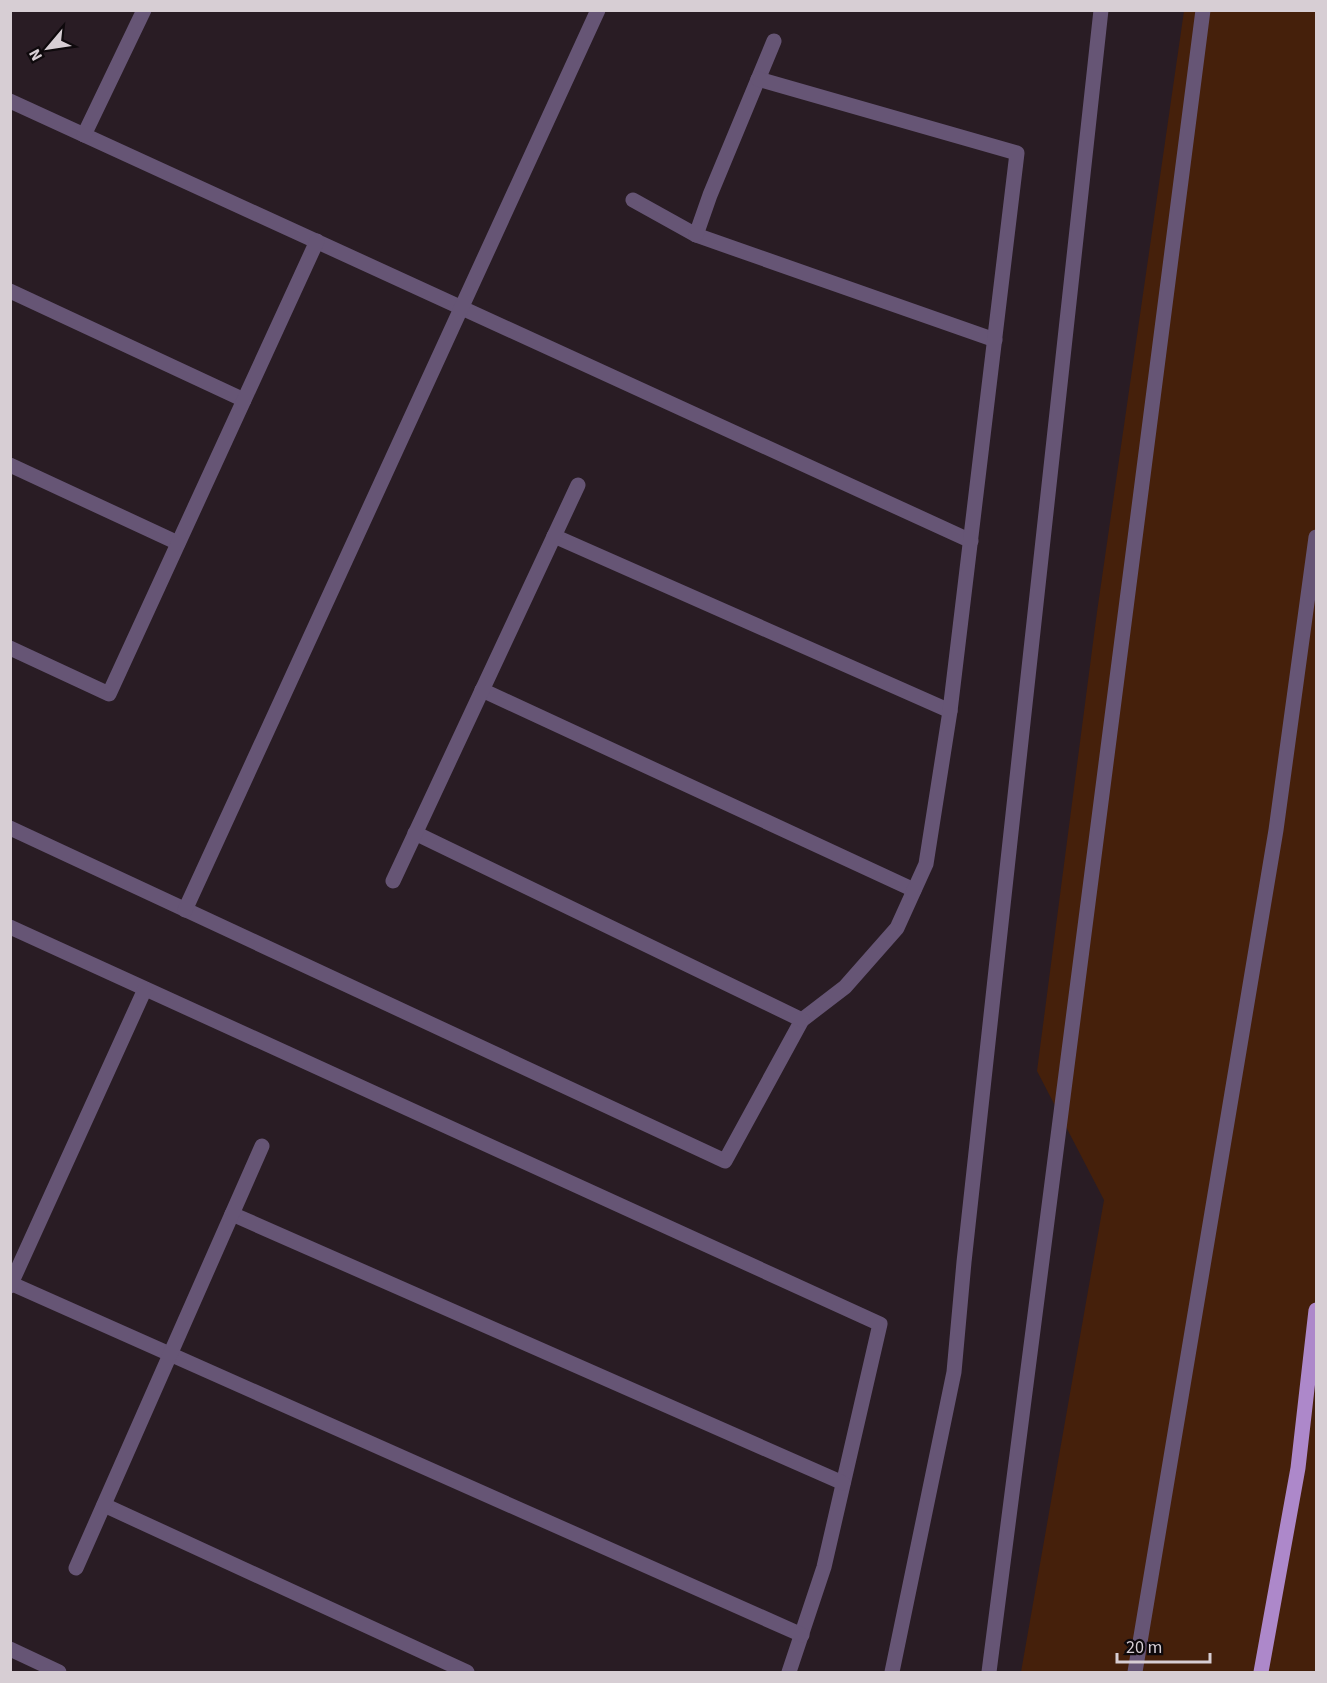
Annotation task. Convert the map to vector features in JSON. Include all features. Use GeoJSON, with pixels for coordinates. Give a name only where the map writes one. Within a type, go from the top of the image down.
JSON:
{"type":"FeatureCollection","features":[{"type":"Feature","properties":{"kind":"main road"},"geometry":{"type":"LineString","coordinates":[[1261,1672],[1298,1468],[1317,1310]]}},
{"type":"Feature","properties":{"kind":"street"},"geometry":{"type":"LineString","coordinates":[[84,135],[144,10]]}},
{"type":"Feature","properties":{"kind":"street"},"geometry":{"type":"LineString","coordinates":[[184,910],[598,10]]}},
{"type":"Feature","properties":{"kind":"street"},"geometry":{"type":"LineString","coordinates":[[892,1672],[954,1372],[964,1262],[1101,10]]}},
{"type":"Feature","properties":{"kind":"street"},"geometry":{"type":"LineString","coordinates":[[989,1672],[1203,10]]}},
{"type":"Feature","properties":{"kind":"street"},"geometry":{"type":"LineString","coordinates":[[696,236],[710,195],[774,42]]}},
{"type":"Feature","properties":{"kind":"street"},"geometry":{"type":"LineString","coordinates":[[10,828],[725,1161],[802,1020],[845,987],[897,928],[926,864],[950,711],[1017,153],[758,79]]}},
{"type":"Feature","properties":{"kind":"street"},"geometry":{"type":"LineString","coordinates":[[10,101],[971,541]]}},
{"type":"Feature","properties":{"kind":"street"},"geometry":{"type":"LineString","coordinates":[[633,200],[696,236],[994,340]]}},
{"type":"Feature","properties":{"kind":"street"},"geometry":{"type":"LineString","coordinates":[[10,648],[109,694],[317,242]]}},
{"type":"Feature","properties":{"kind":"street"},"geometry":{"type":"LineString","coordinates":[[10,291],[244,400]]}},
{"type":"Feature","properties":{"kind":"street"},"geometry":{"type":"LineString","coordinates":[[10,465],[178,543]]}},
{"type":"Feature","properties":{"kind":"street"},"geometry":{"type":"LineString","coordinates":[[393,881],[578,485]]}},
{"type":"Feature","properties":{"kind":"street"},"geometry":{"type":"LineString","coordinates":[[554,536],[950,711]]}},
{"type":"Feature","properties":{"kind":"street"},"geometry":{"type":"LineString","coordinates":[[1135,1672],[1276,830],[1317,537]]}},
{"type":"Feature","properties":{"kind":"street"},"geometry":{"type":"LineString","coordinates":[[482,690],[914,890]]}},
{"type":"Feature","properties":{"kind":"street"},"geometry":{"type":"LineString","coordinates":[[415,833],[802,1020]]}},
{"type":"Feature","properties":{"kind":"street"},"geometry":{"type":"LineString","coordinates":[[10,927],[880,1324],[824,1568],[789,1672]]}},
{"type":"Feature","properties":{"kind":"street"},"geometry":{"type":"LineString","coordinates":[[145,988],[11,1284],[802,1635]]}},
{"type":"Feature","properties":{"kind":"street"},"geometry":{"type":"LineString","coordinates":[[76,1568],[262,1146]]}},
{"type":"Feature","properties":{"kind":"street"},"geometry":{"type":"LineString","coordinates":[[232,1214],[843,1483]]}},
{"type":"Feature","properties":{"kind":"street"},"geometry":{"type":"LineString","coordinates":[[104,1505],[467,1672]]}},
{"type":"Feature","properties":{"kind":"street"},"geometry":{"type":"LineString","coordinates":[[10,1649],[59,1672]]}},
{"type":"Feature","properties":{"kind":"shaded area"},"geometry":{"type":"Polygon","coordinates":[[[1184,11],[1316,11],[1316,1672],[1021,1672],[1104,1200],[1037,1071],[1097,612],[1184,11]]]}}]}
